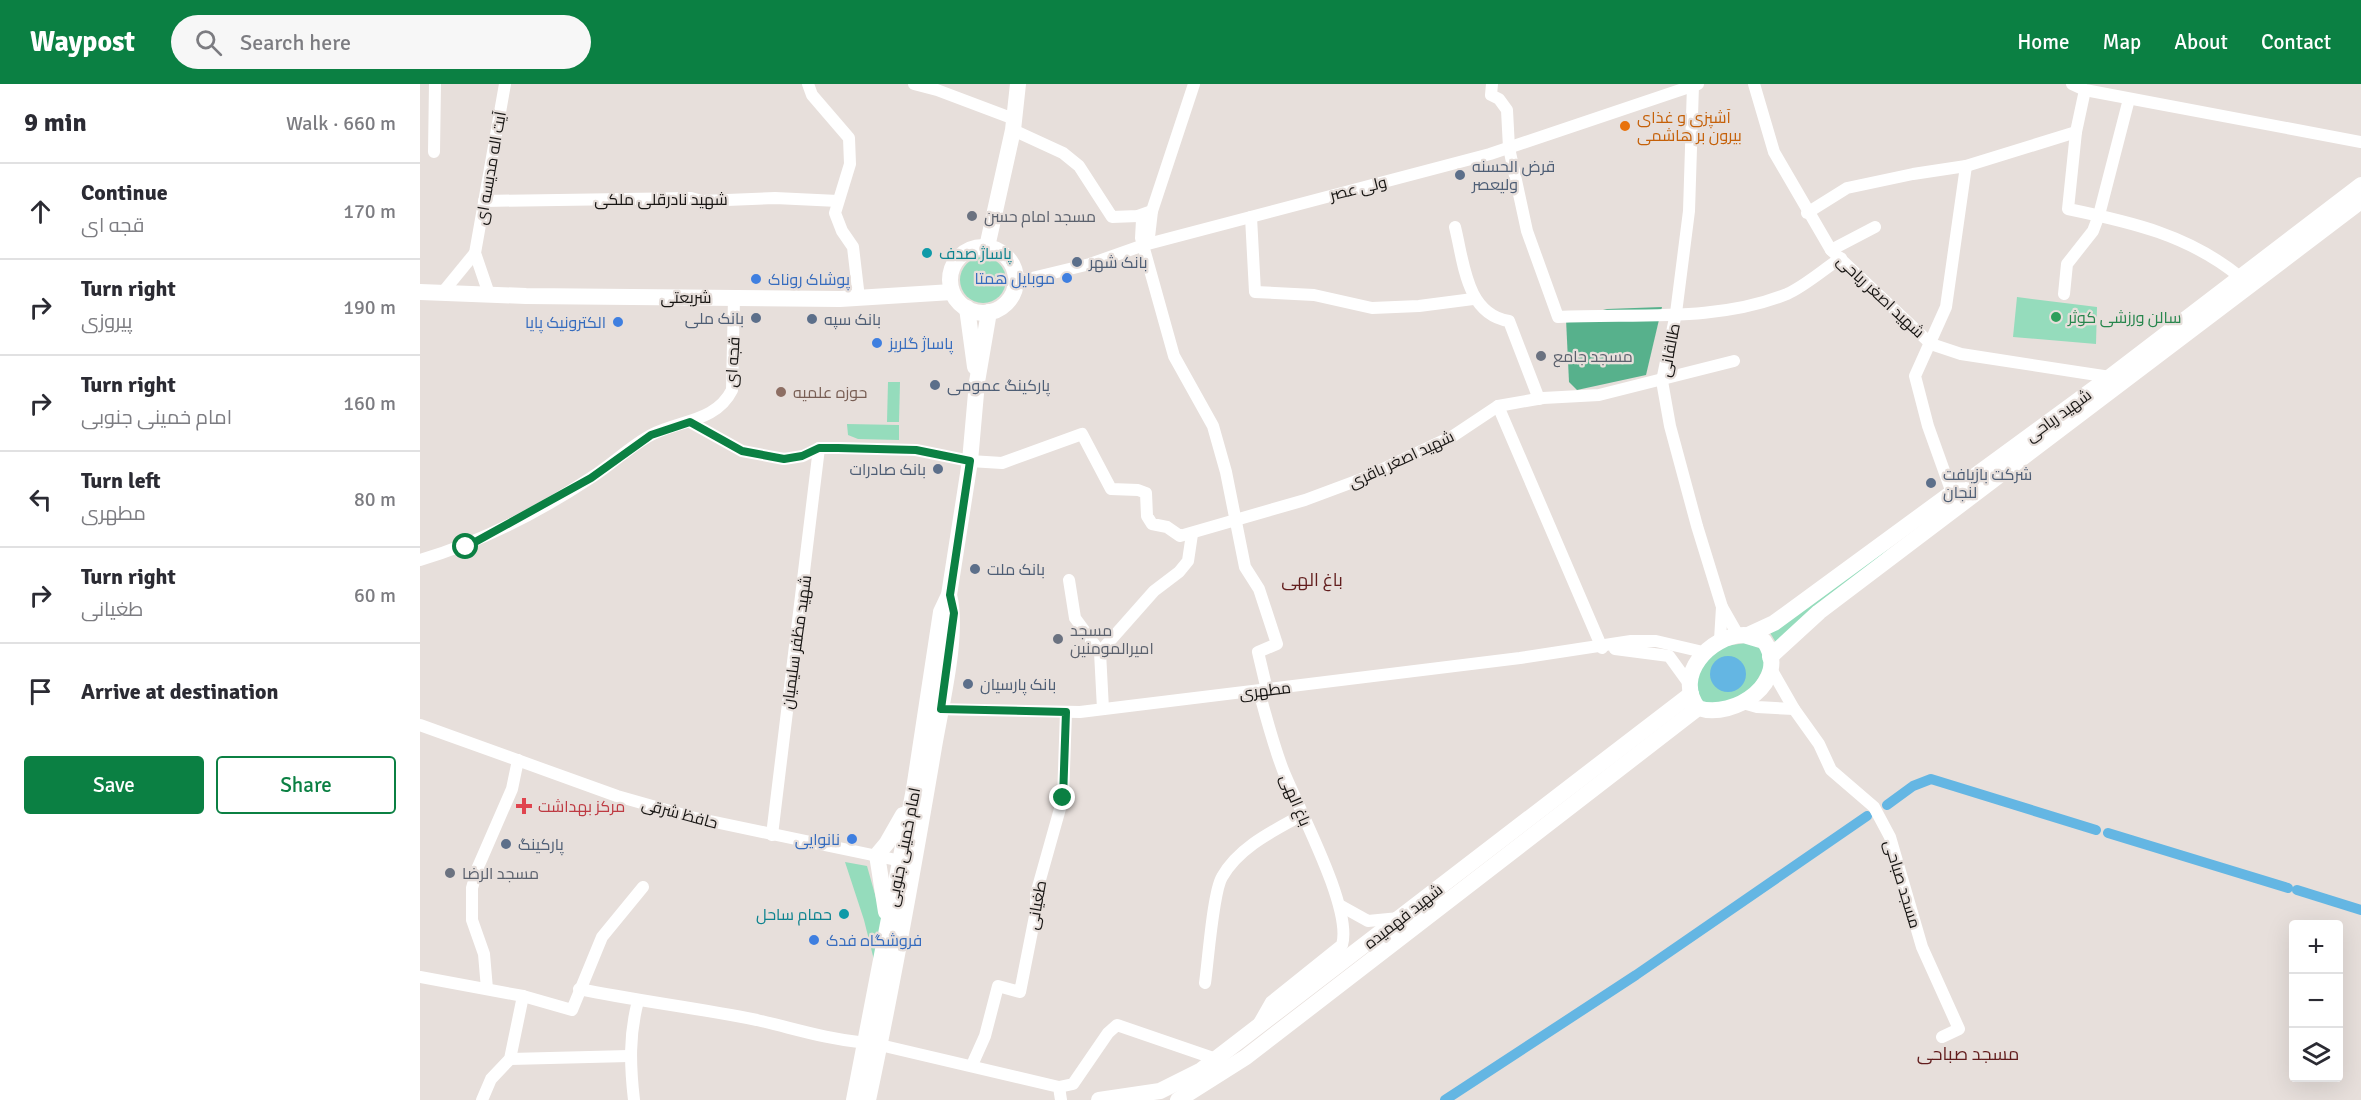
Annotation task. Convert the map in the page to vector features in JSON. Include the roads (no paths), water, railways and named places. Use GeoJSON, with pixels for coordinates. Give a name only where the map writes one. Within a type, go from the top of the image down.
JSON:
{"type":"FeatureCollection","features":[{"type":"Feature","properties":{"kind":"main road"},"geometry":{"type":"LineString","coordinates":[[987,247],[1014,124],[1018,84]]}},
{"type":"Feature","properties":{"kind":"main road","name":"شهید ریاحی"},"geometry":{"type":"LineString","coordinates":[[1743,635],[1774,623],[2110,377],[2361,185]]}},
{"type":"Feature","properties":{"kind":"main road","name":"شهید ریاحی"},"geometry":{"type":"LineString","coordinates":[[1770,662],[1828,605],[2361,201]]}},
{"type":"Feature","properties":{"kind":"main road"},"geometry":{"type":"LineString","coordinates":[[967,308],[989,312],[1008,302],[1016,282],[1015,272],[1005,255],[987,247],[965,252],[952,269],[952,292],[967,308],[977,382]]}},
{"type":"Feature","properties":{"kind":"main road","name":"شریعتی"},"geometry":{"type":"LineString","coordinates":[[420,292],[859,298],[952,292]]}},
{"type":"Feature","properties":{"kind":"main road"},"geometry":{"type":"LineString","coordinates":[[977,382],[989,312]]}},
{"type":"Feature","properties":{"kind":"main road","name":"امام خمینی جنوبی"},"geometry":{"type":"LineString","coordinates":[[854,1100],[873,1044],[934,709],[941,612],[950,595],[970,461],[977,382]]}},
{"type":"Feature","properties":{"kind":"main road"},"geometry":{"type":"LineString","coordinates":[[1743,635],[1764,641],[1770,662],[1765,683],[1743,703],[1729,710],[1709,712],[1693,696],[1694,669],[1703,652],[1720,640],[1743,635]]}},
{"type":"Feature","properties":{"kind":"main road","name":"شهید فهمیده"},"geometry":{"type":"LineString","coordinates":[[1099,1100],[1160,1091],[1200,1071],[1693,696]]}},
{"type":"Feature","properties":{"kind":"main road","name":"شهید فهمیده"},"geometry":{"type":"LineString","coordinates":[[1178,1100],[1246,1057],[1693,696]]}},
{"type":"Feature","properties":{"kind":"main road","name":"امام خمینی جنوبی"},"geometry":{"type":"LineString","coordinates":[[868,1100],[889,924],[907,862],[914,789],[934,709]]}},
{"type":"Feature","properties":{"kind":"main road"},"geometry":{"type":"LineString","coordinates":[[889,924],[877,855],[899,824],[914,789]]}},
{"type":"Feature","properties":{"kind":"street"},"geometry":{"type":"LineString","coordinates":[[434,152],[435,84]]}},
{"type":"Feature","properties":{"kind":"street","name":"آیت اله مدیسه ای"},"geometry":{"type":"LineString","coordinates":[[475,253],[505,84]]}},
{"type":"Feature","properties":{"kind":"street"},"geometry":{"type":"LineString","coordinates":[[808,84],[812,95],[849,138],[850,164],[835,213],[842,231],[853,247],[859,298]]}},
{"type":"Feature","properties":{"kind":"street"},"geometry":{"type":"LineString","coordinates":[[914,84],[937,90],[1014,124],[1063,153],[1079,166],[1112,217],[1138,216],[1152,211]]}},
{"type":"Feature","properties":{"kind":"street"},"geometry":{"type":"LineString","coordinates":[[1144,245],[1149,237],[1152,211],[1194,84]]}},
{"type":"Feature","properties":{"kind":"street"},"geometry":{"type":"LineString","coordinates":[[1491,84],[1491,95],[1499,99],[1507,110],[1509,148],[1527,231],[1558,317],[1703,313],[1768,301],[1790,293],[1836,254],[1875,227]]}},
{"type":"Feature","properties":{"kind":"street","name":"شهید اصغر ریاحی"},"geometry":{"type":"LineString","coordinates":[[1754,84],[1774,152],[1807,213],[1836,254],[1931,344],[1961,354],[2110,377]]}},
{"type":"Feature","properties":{"kind":"street"},"geometry":{"type":"LineString","coordinates":[[2072,84],[2085,90],[2361,142]]}},
{"type":"Feature","properties":{"kind":"street","name":"ولی عصر"},"geometry":{"type":"LineString","coordinates":[[1016,282],[1090,264],[1144,245],[1509,148],[1672,88],[1696,85]]}},
{"type":"Feature","properties":{"kind":"street","name":"طالقانی"},"geometry":{"type":"LineString","coordinates":[[1696,85],[1689,211],[1676,313],[1662,381],[1670,426],[1722,607]]}},
{"type":"Feature","properties":{"kind":"street"},"geometry":{"type":"LineString","coordinates":[[2085,90],[2076,132],[2068,209],[2099,215],[2182,239],[2215,257],[2240,277]]}},
{"type":"Feature","properties":{"kind":"street"},"geometry":{"type":"LineString","coordinates":[[2064,294],[2067,264],[2093,231],[2099,215],[2130,99]]}},
{"type":"Feature","properties":{"kind":"street"},"geometry":{"type":"LineString","coordinates":[[1807,213],[1847,188],[1965,166],[2076,132]]}},
{"type":"Feature","properties":{"kind":"street"},"geometry":{"type":"LineString","coordinates":[[1952,493],[1928,426],[1915,376],[1946,307],[1965,166]]}},
{"type":"Feature","properties":{"kind":"street","name":"شهید نادرقلی ملکی"},"geometry":{"type":"LineString","coordinates":[[484,201],[691,198],[702,201],[775,198],[838,201]]}},
{"type":"Feature","properties":{"kind":"street"},"geometry":{"type":"LineString","coordinates":[[1138,216],[1142,220],[1141,238],[1174,356],[1213,426],[1226,472],[1234,520]]}},
{"type":"Feature","properties":{"kind":"street"},"geometry":{"type":"LineString","coordinates":[[1251,217],[1255,292],[1337,298],[1372,308],[1419,306],[1473,299]]}},
{"type":"Feature","properties":{"kind":"street"},"geometry":{"type":"LineString","coordinates":[[1455,227],[1473,299],[1495,319],[1509,321],[1539,399]]}},
{"type":"Feature","properties":{"kind":"street"},"geometry":{"type":"LineString","coordinates":[[443,292],[475,253]]}},
{"type":"Feature","properties":{"kind":"street"},"geometry":{"type":"LineString","coordinates":[[475,253],[489,294]]}},
{"type":"Feature","properties":{"kind":"street","name":"قجه ای"},"geometry":{"type":"LineString","coordinates":[[420,560],[466,547],[506,527],[591,478],[651,435],[690,422],[726,403],[732,390],[734,298]]}},
{"type":"Feature","properties":{"kind":"street","name":"شهید اصغر باقری"},"geometry":{"type":"LineString","coordinates":[[1192,534],[1364,478],[1453,436],[1498,406],[1564,396],[1599,395],[1662,381],[1734,361]]}},
{"type":"Feature","properties":{"kind":"street"},"geometry":{"type":"LineString","coordinates":[[1498,406],[1602,648]]}},
{"type":"Feature","properties":{"kind":"street"},"geometry":{"type":"LineString","coordinates":[[690,422],[742,451],[784,459],[802,456],[819,448],[916,450],[970,461],[1002,463],[1082,434],[1111,489],[1138,490],[1146,493],[1147,516],[1152,524],[1167,527],[1180,536],[1192,534],[1188,561],[1179,572],[1154,591],[1100,652]]}},
{"type":"Feature","properties":{"kind":"street","name":"شهید مظفر سلیمیان"},"geometry":{"type":"LineString","coordinates":[[772,835],[819,448]]}},
{"type":"Feature","properties":{"kind":"street","name":"باغ الهی"},"geometry":{"type":"LineString","coordinates":[[1234,520],[1245,567],[1259,589],[1277,644],[1258,652],[1272,739],[1341,906],[1346,934],[1342,945],[1271,1002],[1255,1031]]}},
{"type":"Feature","properties":{"kind":"street"},"geometry":{"type":"LineString","coordinates":[[1069,580],[1075,618],[1100,652],[1103,710]]}},
{"type":"Feature","properties":{"kind":"street"},"geometry":{"type":"LineString","coordinates":[[1722,607],[1743,635]]}},
{"type":"Feature","properties":{"kind":"street"},"geometry":{"type":"LineString","coordinates":[[1720,640],[1722,607]]}},
{"type":"Feature","properties":{"kind":"street"},"geometry":{"type":"LineString","coordinates":[[1602,648],[1631,641],[1656,641],[1703,652]]}},
{"type":"Feature","properties":{"kind":"street"},"geometry":{"type":"LineString","coordinates":[[1602,648],[1649,651],[1669,656],[1693,696]]}},
{"type":"Feature","properties":{"kind":"street","name":"مطهری"},"geometry":{"type":"LineString","coordinates":[[934,709],[1066,712],[1103,710],[1602,648]]}},
{"type":"Feature","properties":{"kind":"street"},"geometry":{"type":"LineString","coordinates":[[1770,662],[1794,709]]}},
{"type":"Feature","properties":{"kind":"street"},"geometry":{"type":"LineString","coordinates":[[1743,703],[1757,707],[1794,709]]}},
{"type":"Feature","properties":{"kind":"street","name":"مسجد صباحی"},"geometry":{"type":"LineString","coordinates":[[1794,709],[1819,744],[1831,771],[1874,807],[1893,844],[1922,947],[1959,1029],[1942,1037]]}},
{"type":"Feature","properties":{"kind":"street","name":"طغیانی"},"geometry":{"type":"LineString","coordinates":[[972,1065],[985,1036],[998,986],[1020,992],[1036,911],[1036,894],[1063,798],[1066,712]]}},
{"type":"Feature","properties":{"kind":"street","name":"حافظ شرقی"},"geometry":{"type":"LineString","coordinates":[[420,725],[617,796],[691,818],[907,862]]}},
{"type":"Feature","properties":{"kind":"street"},"geometry":{"type":"LineString","coordinates":[[487,989],[484,954],[472,920],[472,888],[478,867],[512,789],[518,760]]}},
{"type":"Feature","properties":{"kind":"street"},"geometry":{"type":"LineString","coordinates":[[1204,983],[1220,879],[1235,859],[1263,837],[1302,815]]}},
{"type":"Feature","properties":{"kind":"street"},"geometry":{"type":"LineString","coordinates":[[420,977],[523,996],[572,1010],[602,937],[643,887]]}},
{"type":"Feature","properties":{"kind":"street"},"geometry":{"type":"LineString","coordinates":[[1341,906],[1368,921],[1400,918]]}},
{"type":"Feature","properties":{"kind":"street"},"geometry":{"type":"LineString","coordinates":[[579,989],[757,1020],[826,1039],[873,1044],[972,1065],[1059,1087],[1073,1084],[1108,1033],[1117,1025],[1216,1059]]}},
{"type":"Feature","properties":{"kind":"street"},"geometry":{"type":"LineString","coordinates":[[483,1100],[491,1079],[510,1059],[523,996]]}},
{"type":"Feature","properties":{"kind":"street"},"geometry":{"type":"LineString","coordinates":[[634,1100],[629,1056],[631,1027],[638,1001]]}},
{"type":"Feature","properties":{"kind":"street"},"geometry":{"type":"LineString","coordinates":[[510,1059],[629,1056]]}},
{"type":"Feature","properties":{"kind":"street"},"geometry":{"type":"LineString","coordinates":[[1059,1087],[1061,1100]]}},
{"type":"Feature","properties":{"kind":"water"},"geometry":{"type":"Polygon","coordinates":[[[1728,656],[1741,661],[1746,674],[1741,687],[1728,692],[1715,687],[1710,674],[1715,661],[1728,656]]]}},
{"type":"Feature","properties":{"kind":"waterway"},"geometry":{"type":"LineString","coordinates":[[1887,805],[1913,786],[1931,779],[2096,830]]}},
{"type":"Feature","properties":{"kind":"waterway"},"geometry":{"type":"LineString","coordinates":[[1445,1100],[1636,975],[1867,816]]}},
{"type":"Feature","properties":{"kind":"waterway"},"geometry":{"type":"LineString","coordinates":[[2108,833],[2288,888]]}},
{"type":"Feature","properties":{"kind":"waterway"},"geometry":{"type":"LineString","coordinates":[[2297,890],[2361,910]]}},
{"type":"Feature","properties":{"kind":"place","name":"آشپزی و غذای بیرون بر هاشمی"},"geometry":{"type":"Point","coordinates":[1625,126]}},
{"type":"Feature","properties":{"kind":"place","name":"قرض الحسنه ولیعصر"},"geometry":{"type":"Point","coordinates":[1460,175]}},
{"type":"Feature","properties":{"kind":"place","name":"مسجد امام حسن"},"geometry":{"type":"Point","coordinates":[972,216]}},
{"type":"Feature","properties":{"kind":"place","name":"پاساژ صدف"},"geometry":{"type":"Point","coordinates":[927,253]}},
{"type":"Feature","properties":{"kind":"place","name":"بانک شهر"},"geometry":{"type":"Point","coordinates":[1077,262]}},
{"type":"Feature","properties":{"kind":"place","name":"موبایل همتا"},"geometry":{"type":"Point","coordinates":[1067,278]}},
{"type":"Feature","properties":{"kind":"place","name":"پوشاک روناک"},"geometry":{"type":"Point","coordinates":[756,279]}},
{"type":"Feature","properties":{"kind":"place","name":"سالن ورزشی کوثر"},"geometry":{"type":"Point","coordinates":[2056,317]}},
{"type":"Feature","properties":{"kind":"place","name":"بانک ملی"},"geometry":{"type":"Point","coordinates":[756,318]}},
{"type":"Feature","properties":{"kind":"place","name":"بانک سپه"},"geometry":{"type":"Point","coordinates":[812,319]}},
{"type":"Feature","properties":{"kind":"place","name":"الکترونیک پایا"},"geometry":{"type":"Point","coordinates":[618,322]}},
{"type":"Feature","properties":{"kind":"place","name":"پاساژ گلریز"},"geometry":{"type":"Point","coordinates":[877,343]}},
{"type":"Feature","properties":{"kind":"place","name":"مسجد جامع"},"geometry":{"type":"Point","coordinates":[1541,356]}},
{"type":"Feature","properties":{"kind":"place","name":"پارکینگ عمومی"},"geometry":{"type":"Point","coordinates":[935,385]}},
{"type":"Feature","properties":{"kind":"place","name":"حوزه علمیه"},"geometry":{"type":"Point","coordinates":[781,392]}},
{"type":"Feature","properties":{"kind":"place","name":"بانک صادرات"},"geometry":{"type":"Point","coordinates":[938,469]}},
{"type":"Feature","properties":{"kind":"place","name":"شرکت بازیافت لنجان"},"geometry":{"type":"Point","coordinates":[1931,483]}},
{"type":"Feature","properties":{"kind":"place","name":"بانک ملت"},"geometry":{"type":"Point","coordinates":[975,569]}},
{"type":"Feature","properties":{"kind":"place","name":"مسجد امیرالمومنین"},"geometry":{"type":"Point","coordinates":[1058,639]}},
{"type":"Feature","properties":{"kind":"place","name":"بانک پارسیان"},"geometry":{"type":"Point","coordinates":[968,684]}},
{"type":"Feature","properties":{"kind":"place","name":"مرکز بهداشت"},"geometry":{"type":"Point","coordinates":[524,806]}},
{"type":"Feature","properties":{"kind":"place","name":"نانوایی"},"geometry":{"type":"Point","coordinates":[852,839]}},
{"type":"Feature","properties":{"kind":"place","name":"پارکینگ"},"geometry":{"type":"Point","coordinates":[506,844]}},
{"type":"Feature","properties":{"kind":"place","name":"مسجد الرضا"},"geometry":{"type":"Point","coordinates":[450,873]}},
{"type":"Feature","properties":{"kind":"place","name":"حمام ساحل"},"geometry":{"type":"Point","coordinates":[844,914]}},
{"type":"Feature","properties":{"kind":"place","name":"فروشگاه فدک"},"geometry":{"type":"Point","coordinates":[814,940]}},
{"type":"Feature","properties":{"kind":"district","name":"باغ الهی"},"geometry":{"type":"Point","coordinates":[1312,580]}},
{"type":"Feature","properties":{"kind":"district","name":"مسجد صباحی"},"geometry":{"type":"Point","coordinates":[1968,1054]}}]}
